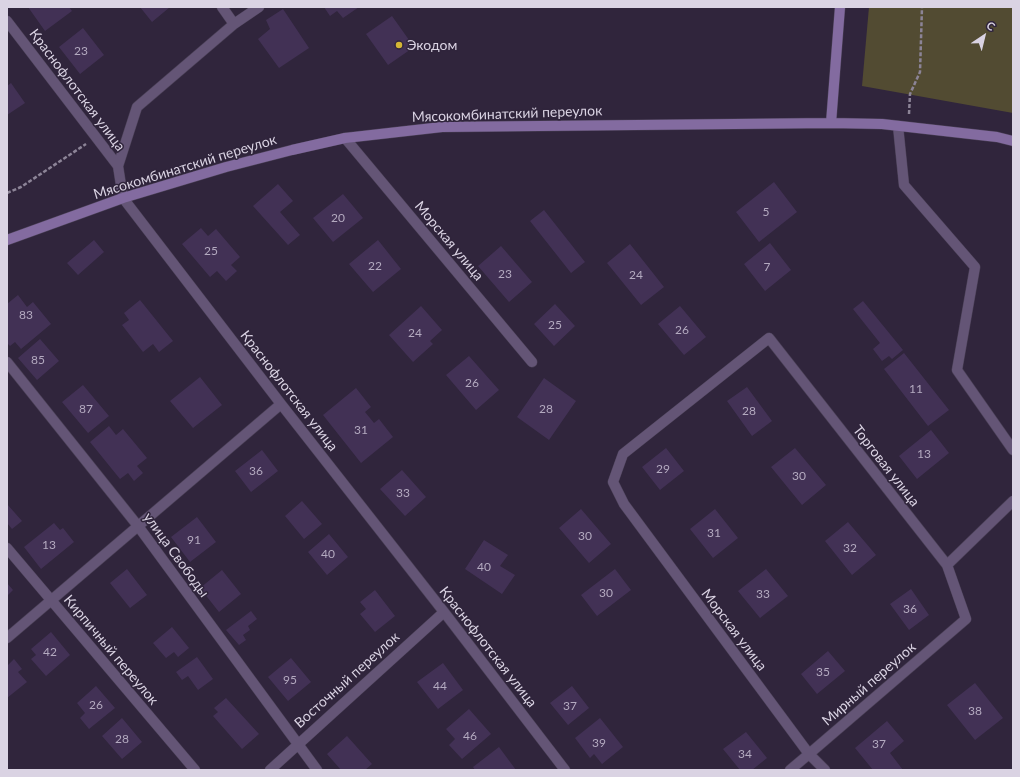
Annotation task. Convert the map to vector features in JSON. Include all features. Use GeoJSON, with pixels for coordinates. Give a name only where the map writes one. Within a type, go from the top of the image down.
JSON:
{"type":"FeatureCollection","features":[{"type":"Feature","properties":{"kind":"main road"},"geometry":{"type":"LineString","coordinates":[[831,123],[840,7]]}},
{"type":"Feature","properties":{"kind":"main road","name":"Мясокомбинатский переулок"},"geometry":{"type":"LineString","coordinates":[[7,240],[123,198],[233,165],[345,138],[442,127],[831,123],[903,127],[997,137],[1013,141]]}},
{"type":"Feature","properties":{"kind":"street"},"geometry":{"type":"LineString","coordinates":[[222,7],[234,24]]}},
{"type":"Feature","properties":{"kind":"street"},"geometry":{"type":"LineString","coordinates":[[118,166],[137,107],[234,24],[259,7]]}},
{"type":"Feature","properties":{"kind":"street","name":"Краснофлотская улица"},"geometry":{"type":"LineString","coordinates":[[7,22],[118,166],[123,198],[280,404],[444,612],[565,770]]}},
{"type":"Feature","properties":{"kind":"street"},"geometry":{"type":"LineString","coordinates":[[903,127],[904,185],[975,267],[957,370],[1013,450]]}},
{"type":"Feature","properties":{"kind":"street","name":"Морская улица"},"geometry":{"type":"LineString","coordinates":[[345,138],[532,362]]}},
{"type":"Feature","properties":{"kind":"street","name":"Морская улица"},"geometry":{"type":"LineString","coordinates":[[769,338],[623,454],[613,482],[624,504],[809,754],[825,770]]}},
{"type":"Feature","properties":{"kind":"street","name":"Торговая улица"},"geometry":{"type":"LineString","coordinates":[[769,338],[947,565],[966,619]]}},
{"type":"Feature","properties":{"kind":"street","name":"улица Свободы"},"geometry":{"type":"LineString","coordinates":[[7,362],[138,526],[317,770]]}},
{"type":"Feature","properties":{"kind":"street"},"geometry":{"type":"LineString","coordinates":[[7,638],[280,404]]}},
{"type":"Feature","properties":{"kind":"street"},"geometry":{"type":"LineString","coordinates":[[947,565],[1013,501]]}},
{"type":"Feature","properties":{"kind":"street","name":"Кирпичный переулок"},"geometry":{"type":"LineString","coordinates":[[7,548],[195,770]]}},
{"type":"Feature","properties":{"kind":"street","name":"Восточный переулок"},"geometry":{"type":"LineString","coordinates":[[270,770],[444,612]]}},
{"type":"Feature","properties":{"kind":"street","name":"Мирный переулок"},"geometry":{"type":"LineString","coordinates":[[790,770],[966,619]]}},
{"type":"Feature","properties":{"kind":"path"},"geometry":{"type":"LineString","coordinates":[[903,127],[910,94],[920,72],[922,7]]}},
{"type":"Feature","properties":{"kind":"path"},"geometry":{"type":"LineString","coordinates":[[7,193],[21,187],[96,137]]}},
{"type":"Feature","properties":{"kind":"shaded area"},"geometry":{"type":"Polygon","coordinates":[[[869,7],[1013,7],[1013,113],[862,86],[869,7]]]}},
{"type":"Feature","properties":{"kind":"building"},"geometry":{"type":"Polygon","coordinates":[[[28,7],[69,7],[72,11],[45,31],[28,7]]]}},
{"type":"Feature","properties":{"kind":"building"},"geometry":{"type":"Polygon","coordinates":[[[140,7],[170,7],[152,22],[140,7]]]}},
{"type":"Feature","properties":{"kind":"building"},"geometry":{"type":"Polygon","coordinates":[[[324,7],[359,7],[343,18],[337,11],[330,16],[324,7]]]}},
{"type":"Feature","properties":{"kind":"building"},"geometry":{"type":"Polygon","coordinates":[[[283,9],[309,48],[279,68],[258,39],[270,29],[266,20],[283,9]]]}},
{"type":"Feature","properties":{"kind":"building"},"geometry":{"type":"Polygon","coordinates":[[[392,16],[414,47],[388,65],[366,34],[392,16]]]}},
{"type":"Feature","properties":{"kind":"building"},"geometry":{"type":"Polygon","coordinates":[[[83,28],[104,55],[80,74],[59,47],[83,28]]]}},
{"type":"Feature","properties":{"kind":"building"},"geometry":{"type":"Polygon","coordinates":[[[11,83],[25,103],[7,115],[7,86],[11,83]]]}},
{"type":"Feature","properties":{"kind":"building"},"geometry":{"type":"Polygon","coordinates":[[[774,182],[797,212],[759,242],[736,212],[774,182]]]}},
{"type":"Feature","properties":{"kind":"building"},"geometry":{"type":"Polygon","coordinates":[[[278,184],[293,201],[280,212],[300,235],[288,245],[253,206],[278,184]]]}},
{"type":"Feature","properties":{"kind":"building"},"geometry":{"type":"Polygon","coordinates":[[[343,194],[363,218],[333,242],[313,218],[343,194]]]}},
{"type":"Feature","properties":{"kind":"building"},"geometry":{"type":"Polygon","coordinates":[[[544,210],[585,262],[571,273],[530,221],[544,210]]]}},
{"type":"Feature","properties":{"kind":"building"},"geometry":{"type":"Polygon","coordinates":[[[201,228],[208,236],[216,229],[240,257],[231,265],[237,271],[226,281],[217,271],[210,277],[182,244],[201,228]]]}},
{"type":"Feature","properties":{"kind":"building"},"geometry":{"type":"Polygon","coordinates":[[[94,240],[104,252],[78,275],[67,263],[94,240]]]}},
{"type":"Feature","properties":{"kind":"building"},"geometry":{"type":"Polygon","coordinates":[[[378,240],[401,269],[373,292],[349,264],[378,240]]]}},
{"type":"Feature","properties":{"kind":"building"},"geometry":{"type":"Polygon","coordinates":[[[770,243],[791,270],[765,291],[744,264],[770,243]]]}},
{"type":"Feature","properties":{"kind":"building"},"geometry":{"type":"Polygon","coordinates":[[[630,244],[664,287],[641,305],[607,263],[630,244]]]}},
{"type":"Feature","properties":{"kind":"building"},"geometry":{"type":"Polygon","coordinates":[[[501,246],[532,282],[509,302],[478,266],[501,246]]]}},
{"type":"Feature","properties":{"kind":"building"},"geometry":{"type":"Polygon","coordinates":[[[18,295],[27,307],[33,302],[51,324],[21,349],[15,342],[10,346],[7,343],[7,304],[18,295]]]}},
{"type":"Feature","properties":{"kind":"building"},"geometry":{"type":"Polygon","coordinates":[[[140,300],[173,341],[159,352],[153,344],[143,352],[122,325],[129,320],[124,313],[140,300]]]}},
{"type":"Feature","properties":{"kind":"building"},"geometry":{"type":"Polygon","coordinates":[[[863,301],[903,350],[892,359],[889,356],[882,361],[873,349],[880,343],[853,309],[863,301]]]}},
{"type":"Feature","properties":{"kind":"building"},"geometry":{"type":"Polygon","coordinates":[[[555,304],[575,326],[554,346],[534,324],[555,304]]]}},
{"type":"Feature","properties":{"kind":"building"},"geometry":{"type":"Polygon","coordinates":[[[421,306],[442,330],[430,341],[433,344],[413,362],[389,335],[421,306]]]}},
{"type":"Feature","properties":{"kind":"building"},"geometry":{"type":"Polygon","coordinates":[[[680,306],[706,337],[684,355],[658,324],[680,306]]]}},
{"type":"Feature","properties":{"kind":"building"},"geometry":{"type":"Polygon","coordinates":[[[40,339],[59,361],[37,380],[18,358],[40,339]]]}},
{"type":"Feature","properties":{"kind":"building"},"geometry":{"type":"Polygon","coordinates":[[[904,353],[949,410],[928,426],[884,369],[904,353]]]}},
{"type":"Feature","properties":{"kind":"building"},"geometry":{"type":"Polygon","coordinates":[[[469,356],[499,390],[476,410],[446,375],[469,356]]]}},
{"type":"Feature","properties":{"kind":"building"},"geometry":{"type":"Polygon","coordinates":[[[200,377],[222,405],[193,428],[170,401],[200,377]]]}},
{"type":"Feature","properties":{"kind":"building"},"geometry":{"type":"Polygon","coordinates":[[[544,378],[576,401],[549,440],[517,417],[544,378]]]}},
{"type":"Feature","properties":{"kind":"building"},"geometry":{"type":"Polygon","coordinates":[[[83,385],[109,416],[88,433],[62,402],[83,385]]]}},
{"type":"Feature","properties":{"kind":"building"},"geometry":{"type":"Polygon","coordinates":[[[747,387],[772,421],[752,436],[727,401],[747,387]]]}},
{"type":"Feature","properties":{"kind":"building"},"geometry":{"type":"Polygon","coordinates":[[[356,388],[371,407],[365,412],[374,423],[379,419],[393,437],[361,463],[323,415],[356,388]]]}},
{"type":"Feature","properties":{"kind":"building"},"geometry":{"type":"Polygon","coordinates":[[[109,426],[116,435],[123,429],[147,458],[137,466],[143,473],[134,481],[128,473],[120,479],[90,442],[109,426]]]}},
{"type":"Feature","properties":{"kind":"building"},"geometry":{"type":"Polygon","coordinates":[[[931,430],[949,453],[917,479],[899,456],[931,430]]]}},
{"type":"Feature","properties":{"kind":"building"},"geometry":{"type":"Polygon","coordinates":[[[666,448],[684,471],[660,490],[642,467],[666,448]]]}},
{"type":"Feature","properties":{"kind":"building"},"geometry":{"type":"Polygon","coordinates":[[[795,448],[826,485],[802,505],[771,467],[795,448]]]}},
{"type":"Feature","properties":{"kind":"building"},"geometry":{"type":"Polygon","coordinates":[[[262,450],[278,471],[251,492],[235,471],[262,450]]]}},
{"type":"Feature","properties":{"kind":"building"},"geometry":{"type":"Polygon","coordinates":[[[402,470],[426,497],[405,516],[380,489],[402,470]]]}},
{"type":"Feature","properties":{"kind":"building"},"geometry":{"type":"Polygon","coordinates":[[[302,501],[322,524],[304,539],[285,516],[302,501]]]}},
{"type":"Feature","properties":{"kind":"building"},"geometry":{"type":"Polygon","coordinates":[[[7,504],[22,521],[12,529],[7,523],[7,504]]]}},
{"type":"Feature","properties":{"kind":"building"},"geometry":{"type":"Polygon","coordinates":[[[581,509],[611,544],[589,563],[559,528],[581,509]]]}},
{"type":"Feature","properties":{"kind":"building"},"geometry":{"type":"Polygon","coordinates":[[[715,509],[738,538],[713,558],[690,529],[715,509]]]}},
{"type":"Feature","properties":{"kind":"building"},"geometry":{"type":"Polygon","coordinates":[[[197,517],[216,542],[190,562],[171,537],[197,517]]]}},
{"type":"Feature","properties":{"kind":"building"},"geometry":{"type":"Polygon","coordinates":[[[848,522],[876,555],[852,575],[825,541],[848,522]]]}},
{"type":"Feature","properties":{"kind":"building"},"geometry":{"type":"Polygon","coordinates":[[[54,523],[60,530],[63,528],[74,542],[41,569],[24,547],[54,523]]]}},
{"type":"Feature","properties":{"kind":"building"},"geometry":{"type":"Polygon","coordinates":[[[329,534],[348,557],[327,575],[308,552],[329,534]]]}},
{"type":"Feature","properties":{"kind":"building"},"geometry":{"type":"Polygon","coordinates":[[[484,540],[508,555],[500,566],[515,575],[502,594],[465,569],[484,540]]]}},
{"type":"Feature","properties":{"kind":"building"},"geometry":{"type":"Polygon","coordinates":[[[127,569],[147,595],[130,608],[110,583],[127,569]]]}},
{"type":"Feature","properties":{"kind":"building"},"geometry":{"type":"Polygon","coordinates":[[[615,569],[631,590],[597,616],[581,595],[615,569]]]}},
{"type":"Feature","properties":{"kind":"building"},"geometry":{"type":"Polygon","coordinates":[[[766,569],[788,596],[760,618],[738,591],[766,569]]]}},
{"type":"Feature","properties":{"kind":"building"},"geometry":{"type":"Polygon","coordinates":[[[222,570],[241,594],[219,612],[200,588],[222,570]]]}},
{"type":"Feature","properties":{"kind":"building"},"geometry":{"type":"Polygon","coordinates":[[[7,583],[13,590],[7,596],[7,583]]]}},
{"type":"Feature","properties":{"kind":"building"},"geometry":{"type":"Polygon","coordinates":[[[911,589],[929,615],[909,630],[890,604],[911,589]]]}},
{"type":"Feature","properties":{"kind":"building"},"geometry":{"type":"Polygon","coordinates":[[[375,590],[395,616],[375,632],[360,614],[366,609],[360,602],[375,590]]]}},
{"type":"Feature","properties":{"kind":"building"},"geometry":{"type":"Polygon","coordinates":[[[251,611],[257,619],[248,626],[250,630],[243,635],[246,640],[239,645],[226,630],[251,611]]]}},
{"type":"Feature","properties":{"kind":"building"},"geometry":{"type":"Polygon","coordinates":[[[172,627],[189,648],[178,657],[174,652],[166,658],[153,643],[172,627]]]}},
{"type":"Feature","properties":{"kind":"building"},"geometry":{"type":"Polygon","coordinates":[[[51,632],[70,655],[46,676],[31,659],[36,655],[31,649],[51,632]]]}},
{"type":"Feature","properties":{"kind":"building"},"geometry":{"type":"Polygon","coordinates":[[[828,651],[845,671],[817,694],[801,674],[828,651]]]}},
{"type":"Feature","properties":{"kind":"building"},"geometry":{"type":"Polygon","coordinates":[[[197,657],[213,679],[198,690],[188,676],[182,680],[176,672],[197,657]]]}},
{"type":"Feature","properties":{"kind":"building"},"geometry":{"type":"Polygon","coordinates":[[[291,658],[311,682],[288,701],[268,677],[291,658]]]}},
{"type":"Feature","properties":{"kind":"building"},"geometry":{"type":"Polygon","coordinates":[[[14,659],[22,669],[18,672],[27,682],[7,698],[7,666],[14,659]]]}},
{"type":"Feature","properties":{"kind":"building"},"geometry":{"type":"Polygon","coordinates":[[[443,663],[463,690],[438,709],[417,682],[443,663]]]}},
{"type":"Feature","properties":{"kind":"building"},"geometry":{"type":"Polygon","coordinates":[[[975,683],[1003,718],[975,740],[947,705],[975,683]]]}},
{"type":"Feature","properties":{"kind":"building"},"geometry":{"type":"Polygon","coordinates":[[[96,686],[115,708],[89,729],[80,718],[85,713],[77,703],[96,686]]]}},
{"type":"Feature","properties":{"kind":"building"},"geometry":{"type":"Polygon","coordinates":[[[572,686],[589,708],[568,725],[550,703],[572,686]]]}},
{"type":"Feature","properties":{"kind":"building"},"geometry":{"type":"Polygon","coordinates":[[[226,698],[259,734],[242,749],[213,716],[218,712],[214,708],[226,698]]]}},
{"type":"Feature","properties":{"kind":"building"},"geometry":{"type":"Polygon","coordinates":[[[469,709],[491,734],[462,759],[449,745],[455,739],[446,729],[469,709]]]}},
{"type":"Feature","properties":{"kind":"building"},"geometry":{"type":"Polygon","coordinates":[[[122,718],[142,742],[122,759],[102,736],[122,718]]]}},
{"type":"Feature","properties":{"kind":"building"},"geometry":{"type":"Polygon","coordinates":[[[600,718],[623,747],[602,764],[594,754],[590,758],[575,738],[600,718]]]}},
{"type":"Feature","properties":{"kind":"building"},"geometry":{"type":"Polygon","coordinates":[[[887,721],[904,741],[890,753],[903,770],[873,770],[855,748],[887,721]]]}},
{"type":"Feature","properties":{"kind":"building"},"geometry":{"type":"Polygon","coordinates":[[[746,732],[767,758],[752,770],[740,770],[723,749],[746,732]]]}},
{"type":"Feature","properties":{"kind":"building"},"geometry":{"type":"Polygon","coordinates":[[[347,736],[372,764],[365,770],[341,770],[327,754],[347,736]]]}},
{"type":"Feature","properties":{"kind":"building"},"geometry":{"type":"Polygon","coordinates":[[[499,747],[516,770],[475,770],[473,767],[499,747]]]}},
{"type":"Feature","properties":{"kind":"place","name":"Экодом"},"geometry":{"type":"Point","coordinates":[399,45]}}]}
